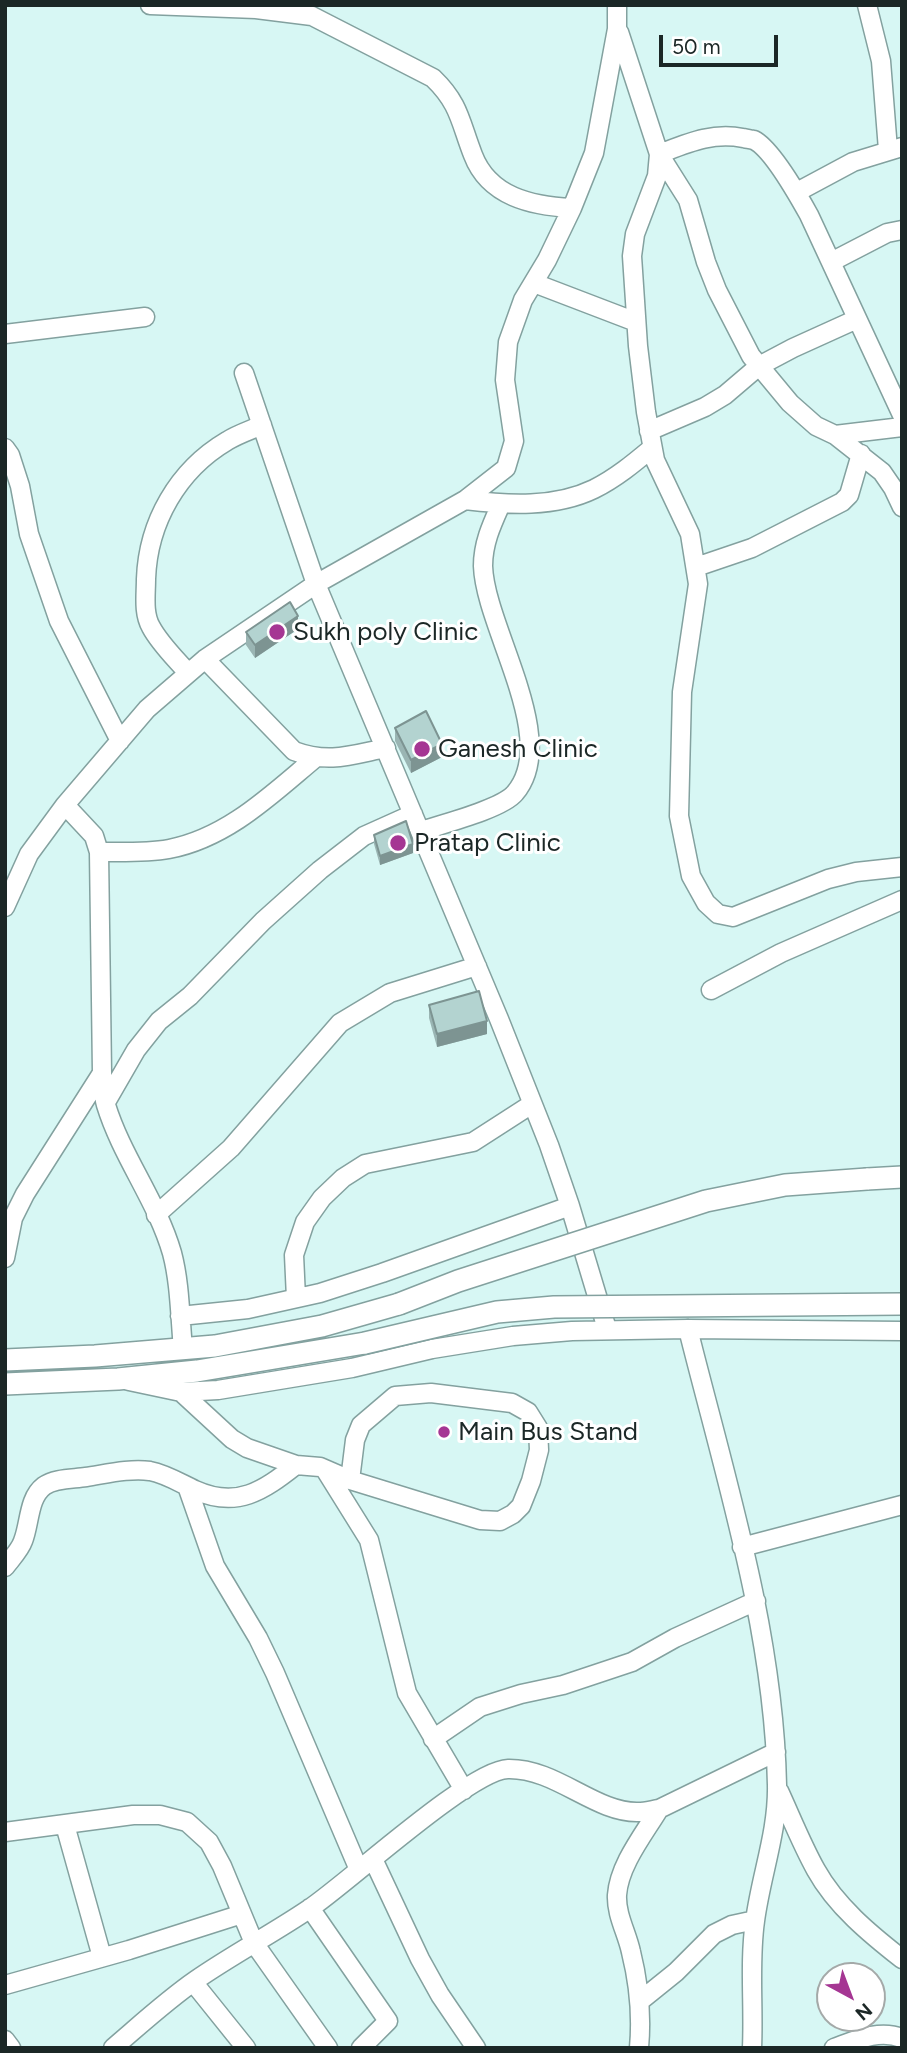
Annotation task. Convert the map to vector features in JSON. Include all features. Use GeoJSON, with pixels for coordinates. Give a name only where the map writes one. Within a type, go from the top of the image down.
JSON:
{"type":"FeatureCollection","features":[{"type":"Feature","properties":{"kind":"main road"},"geometry":{"type":"LineString","coordinates":[[5,1360],[215,1346],[322,1326],[399,1304],[458,1281],[706,1201],[785,1185],[902,1177]]}},
{"type":"Feature","properties":{"kind":"main road"},"geometry":{"type":"LineString","coordinates":[[5,1384],[118,1379],[213,1369],[365,1343],[497,1312],[554,1307],[902,1304]]}},
{"type":"Feature","properties":{"kind":"street"},"geometry":{"type":"LineString","coordinates":[[150,5],[273,8],[312,16],[433,78],[446,91],[459,112],[473,157],[485,176],[506,194],[545,207],[572,208]]}},
{"type":"Feature","properties":{"kind":"street"},"geometry":{"type":"LineString","coordinates":[[5,907],[29,854],[65,805],[147,709],[188,673],[316,584],[465,500],[506,468],[514,441],[505,380],[508,342],[523,300],[572,208],[594,153],[617,29],[618,5]]}},
{"type":"Feature","properties":{"kind":"street"},"geometry":{"type":"LineString","coordinates":[[797,192],[853,162],[895,149],[881,61],[867,5]]}},
{"type":"Feature","properties":{"kind":"street"},"geometry":{"type":"LineString","coordinates":[[617,29],[659,154],[688,200],[706,262],[740,337],[759,366],[790,403],[816,426],[835,435],[882,472],[902,507]]}},
{"type":"Feature","properties":{"kind":"street"},"geometry":{"type":"LineString","coordinates":[[659,154],[702,138],[727,135],[754,140],[767,152],[797,192],[902,415]]}},
{"type":"Feature","properties":{"kind":"street"},"geometry":{"type":"LineString","coordinates":[[659,154],[657,176],[635,234],[632,257],[636,322],[651,440],[660,471],[690,534],[696,567],[696,604],[682,692],[679,816],[691,876],[706,903],[718,914],[733,917],[828,879],[902,866]]}},
{"type":"Feature","properties":{"kind":"street"},"geometry":{"type":"LineString","coordinates":[[831,262],[887,233],[902,230]]}},
{"type":"Feature","properties":{"kind":"street"},"geometry":{"type":"LineString","coordinates":[[534,283],[636,322]]}},
{"type":"Feature","properties":{"kind":"street"},"geometry":{"type":"LineString","coordinates":[[5,334],[145,317]]}},
{"type":"Feature","properties":{"kind":"street"},"geometry":{"type":"LineString","coordinates":[[465,500],[523,505],[593,489],[622,472],[651,440],[725,395],[759,366],[857,319]]}},
{"type":"Feature","properties":{"kind":"street"},"geometry":{"type":"LineString","coordinates":[[244,373],[316,584],[477,965],[532,1104],[570,1206],[607,1329]]}},
{"type":"Feature","properties":{"kind":"street"},"geometry":{"type":"LineString","coordinates":[[188,673],[150,626],[145,606],[146,571],[154,532],[167,498],[192,468],[227,441],[262,425]]}},
{"type":"Feature","properties":{"kind":"street"},"geometry":{"type":"LineString","coordinates":[[835,435],[902,427]]}},
{"type":"Feature","properties":{"kind":"street"},"geometry":{"type":"LineString","coordinates":[[5,448],[20,486],[29,534],[59,621],[120,741]]}},
{"type":"Feature","properties":{"kind":"street"},"geometry":{"type":"LineString","coordinates":[[696,567],[752,548],[842,502],[849,495],[861,454]]}},
{"type":"Feature","properties":{"kind":"street"},"geometry":{"type":"LineString","coordinates":[[421,831],[487,809],[514,794],[526,771],[531,745],[526,713],[489,594],[483,566],[487,535],[501,504]]}},
{"type":"Feature","properties":{"kind":"street"},"geometry":{"type":"LineString","coordinates":[[205,659],[295,751],[314,759],[386,748]]}},
{"type":"Feature","properties":{"kind":"street"},"geometry":{"type":"LineString","coordinates":[[99,852],[169,849],[208,838],[248,814],[314,759]]}},
{"type":"Feature","properties":{"kind":"street"},"geometry":{"type":"LineString","coordinates":[[65,805],[94,836],[99,852],[102,1073],[106,1102],[117,1135],[172,1252],[183,1349]]}},
{"type":"Feature","properties":{"kind":"street"},"geometry":{"type":"LineString","coordinates":[[106,1102],[136,1050],[159,1021],[190,996],[263,921],[320,870],[364,836],[413,814]]}},
{"type":"Feature","properties":{"kind":"street"},"geometry":{"type":"LineString","coordinates":[[711,990],[781,953],[902,900]]}},
{"type":"Feature","properties":{"kind":"street"},"geometry":{"type":"LineString","coordinates":[[156,1214],[231,1148],[340,1023],[390,993],[477,965]]}},
{"type":"Feature","properties":{"kind":"street"},"geometry":{"type":"LineString","coordinates":[[5,1258],[13,1218],[25,1194],[102,1073]]}},
{"type":"Feature","properties":{"kind":"street"},"geometry":{"type":"LineString","coordinates":[[296,1298],[294,1255],[305,1222],[322,1198],[343,1178],[365,1164],[473,1142],[532,1104]]}},
{"type":"Feature","properties":{"kind":"street"},"geometry":{"type":"LineString","coordinates":[[180,1316],[248,1309],[296,1298],[382,1273],[570,1206]]}},
{"type":"Feature","properties":{"kind":"street"},"geometry":{"type":"LineString","coordinates":[[118,1379],[181,1392],[218,1390],[352,1368],[432,1349],[513,1336],[607,1329],[902,1331]]}},
{"type":"Feature","properties":{"kind":"street"},"geometry":{"type":"LineString","coordinates":[[688,1329],[755,1601],[767,1667],[776,1752],[778,1788],[775,1823],[755,1920],[751,1969],[752,2048]]}},
{"type":"Feature","properties":{"kind":"street"},"geometry":{"type":"LineString","coordinates":[[181,1392],[240,1444],[296,1465],[314,1466],[350,1480],[480,1521],[500,1521],[513,1514],[520,1506],[531,1482],[539,1450],[538,1428],[528,1412],[512,1403],[430,1392],[395,1396],[361,1425],[355,1440],[350,1480]]}},
{"type":"Feature","properties":{"kind":"street"},"geometry":{"type":"LineString","coordinates":[[5,1567],[23,1542],[34,1499],[43,1487],[55,1481],[149,1471],[169,1477],[207,1496],[227,1500],[250,1494],[274,1482],[296,1465]]}},
{"type":"Feature","properties":{"kind":"street"},"geometry":{"type":"LineString","coordinates":[[326,1471],[369,1540],[407,1693],[464,1790]]}},
{"type":"Feature","properties":{"kind":"street"},"geometry":{"type":"LineString","coordinates":[[187,1486],[215,1566],[264,1650],[366,1864],[440,1995],[476,2048]]}},
{"type":"Feature","properties":{"kind":"street"},"geometry":{"type":"LineString","coordinates":[[742,1547],[902,1505]]}},
{"type":"Feature","properties":{"kind":"street"},"geometry":{"type":"LineString","coordinates":[[433,1739],[480,1707],[563,1685],[632,1662],[675,1638],[755,1601]]}},
{"type":"Feature","properties":{"kind":"street"},"geometry":{"type":"LineString","coordinates":[[113,2048],[193,1982],[310,1908],[483,1776],[506,1769],[554,1779],[619,1809],[638,1812],[659,1809],[776,1752]]}},
{"type":"Feature","properties":{"kind":"street"},"geometry":{"type":"LineString","coordinates":[[778,1788],[816,1871],[837,1899],[872,1936],[902,1959]]}},
{"type":"Feature","properties":{"kind":"street"},"geometry":{"type":"LineString","coordinates":[[639,2048],[642,2020],[640,2001],[617,1895],[625,1868],[659,1809]]}},
{"type":"Feature","properties":{"kind":"street"},"geometry":{"type":"LineString","coordinates":[[5,1832],[132,1815],[160,1815],[187,1822],[209,1842],[222,1866],[254,1943],[328,2048]]}},
{"type":"Feature","properties":{"kind":"street"},"geometry":{"type":"LineString","coordinates":[[65,1825],[102,1957]]}},
{"type":"Feature","properties":{"kind":"street"},"geometry":{"type":"LineString","coordinates":[[310,1908],[388,2021],[361,2048]]}},
{"type":"Feature","properties":{"kind":"street"},"geometry":{"type":"LineString","coordinates":[[5,1985],[242,1914]]}},
{"type":"Feature","properties":{"kind":"street"},"geometry":{"type":"LineString","coordinates":[[640,2001],[676,1972],[714,1934],[732,1925],[755,1920]]}},
{"type":"Feature","properties":{"kind":"street"},"geometry":{"type":"LineString","coordinates":[[193,1982],[246,2048]]}},
{"type":"Feature","properties":{"kind":"street"},"geometry":{"type":"LineString","coordinates":[[834,2048],[872,2035],[892,2034],[902,2038]]}},
{"type":"Feature","properties":{"kind":"street"},"geometry":{"type":"LineString","coordinates":[[5,2040],[11,2048]]}},
{"type":"Feature","properties":{"kind":"building"},"geometry":{"type":"Polygon","coordinates":[[[290,602],[298,616],[255,645],[246,632],[290,602]]]}},
{"type":"Feature","properties":{"kind":"building"},"geometry":{"type":"Polygon","coordinates":[[[426,711],[442,744],[411,760],[395,728],[426,711]]]}},
{"type":"Feature","properties":{"kind":"building"},"geometry":{"type":"Polygon","coordinates":[[[406,821],[413,844],[380,856],[374,835],[406,821]]]}},
{"type":"Feature","properties":{"kind":"building"},"geometry":{"type":"Polygon","coordinates":[[[479,991],[487,1021],[437,1034],[429,1005],[479,991]]]}},
{"type":"Feature","properties":{"kind":"place","name":"Sukh poly Clinic"},"geometry":{"type":"Point","coordinates":[277,632]}},
{"type":"Feature","properties":{"kind":"place","name":"Ganesh Clinic"},"geometry":{"type":"Point","coordinates":[422,749]}},
{"type":"Feature","properties":{"kind":"place","name":"Pratap Clinic"},"geometry":{"type":"Point","coordinates":[398,843]}},
{"type":"Feature","properties":{"kind":"place","name":"Main Bus Stand"},"geometry":{"type":"Point","coordinates":[444,1432]}}]}
